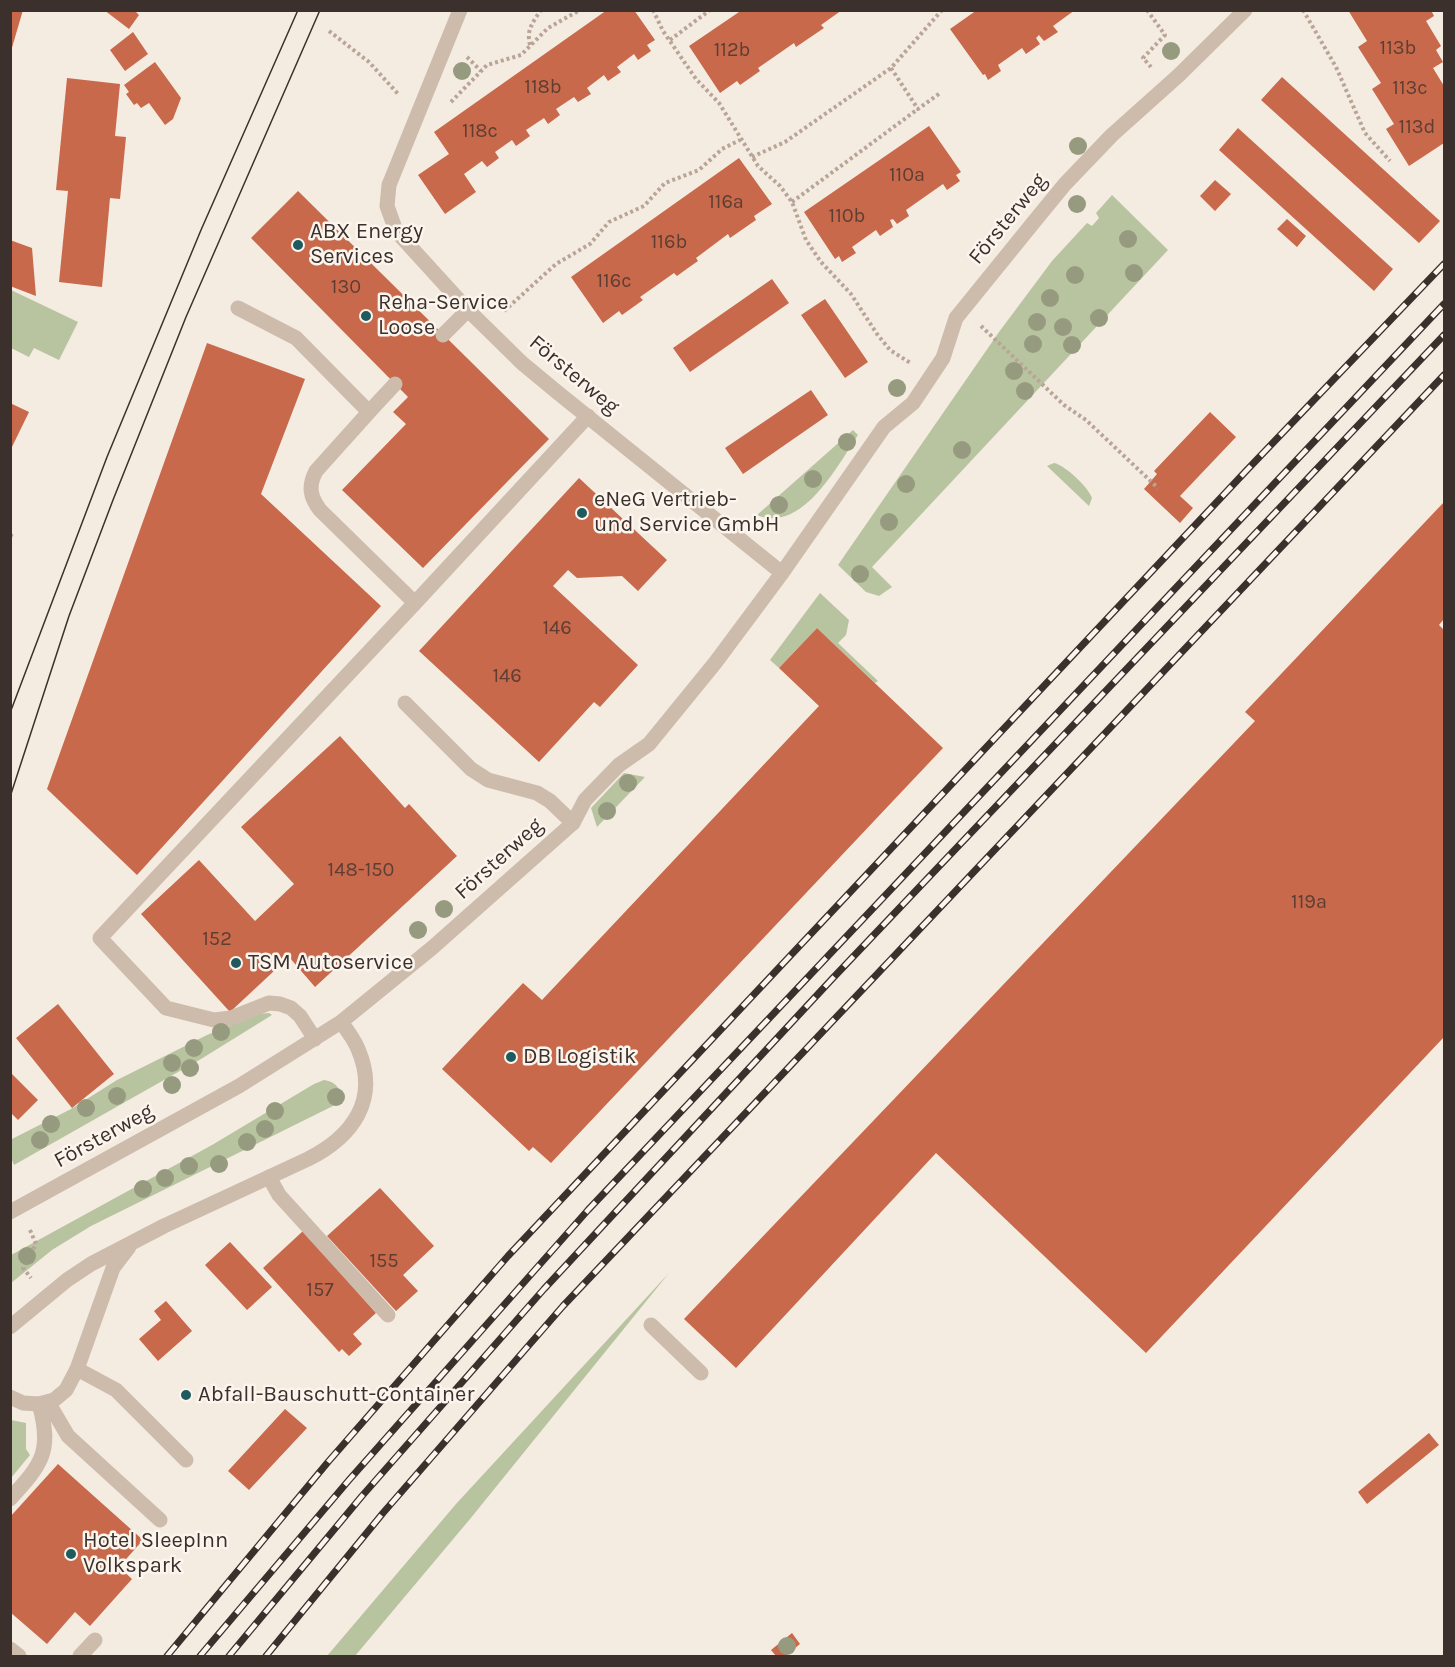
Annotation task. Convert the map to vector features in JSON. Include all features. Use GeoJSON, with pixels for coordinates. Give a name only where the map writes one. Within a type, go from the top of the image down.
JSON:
{"type":"FeatureCollection","features":[{"type":"Feature","properties":{"kind":"street","name":"Försterweg"},"geometry":{"type":"LineString","coordinates":[[460,10],[389,185],[387,207],[396,231],[468,310],[522,363],[782,573]]}},
{"type":"Feature","properties":{"kind":"street","name":"Försterweg"},"geometry":{"type":"LineString","coordinates":[[15,1210],[181,1119],[341,1022],[432,948],[573,823],[585,800],[619,765],[649,744],[715,663],[782,573],[884,427],[913,403],[943,358],[956,318],[1065,184],[1112,135],[1169,84],[1245,10]]}},
{"type":"Feature","properties":{"kind":"street"},"geometry":{"type":"LineString","coordinates":[[238,308],[296,338],[369,412]]}},
{"type":"Feature","properties":{"kind":"street"},"geometry":{"type":"LineString","coordinates":[[443,335],[468,310]]}},
{"type":"Feature","properties":{"kind":"street"},"geometry":{"type":"LineString","coordinates":[[395,384],[316,471],[311,479],[310,490],[313,501],[320,510],[415,603]]}},
{"type":"Feature","properties":{"kind":"street"},"geometry":{"type":"LineString","coordinates":[[315,1039],[300,1016],[291,1008],[280,1004],[269,1003],[231,1018],[214,1020],[166,1008],[100,938],[588,416]]}},
{"type":"Feature","properties":{"kind":"street"},"geometry":{"type":"LineString","coordinates":[[405,702],[471,769],[488,780],[537,793],[550,801],[573,823]]}},
{"type":"Feature","properties":{"kind":"street"},"geometry":{"type":"LineString","coordinates":[[10,1327],[67,1280],[91,1264],[327,1149],[350,1130],[357,1118],[364,1096],[364,1072],[357,1048],[341,1022]]}},
{"type":"Feature","properties":{"kind":"street"},"geometry":{"type":"LineString","coordinates":[[269,1177],[279,1195],[388,1315]]}},
{"type":"Feature","properties":{"kind":"street"},"geometry":{"type":"LineString","coordinates":[[10,1397],[23,1403],[44,1403],[66,1390],[78,1370],[113,1268],[135,1241]]}},
{"type":"Feature","properties":{"kind":"street"},"geometry":{"type":"LineString","coordinates":[[651,1325],[701,1373]]}},
{"type":"Feature","properties":{"kind":"street"},"geometry":{"type":"LineString","coordinates":[[78,1370],[116,1390],[186,1460]]}},
{"type":"Feature","properties":{"kind":"street"},"geometry":{"type":"LineString","coordinates":[[10,1500],[33,1474],[41,1460],[46,1443],[44,1403]]}},
{"type":"Feature","properties":{"kind":"street"},"geometry":{"type":"LineString","coordinates":[[44,1403],[68,1436],[160,1520]]}},
{"type":"Feature","properties":{"kind":"street"},"geometry":{"type":"LineString","coordinates":[[80,1656],[95,1640]]}},
{"type":"Feature","properties":{"kind":"street"},"geometry":{"type":"LineString","coordinates":[[10,1648],[19,1656]]}},
{"type":"Feature","properties":{"kind":"path"},"geometry":{"type":"LineString","coordinates":[[530,45],[527,36],[541,10]]}},
{"type":"Feature","properties":{"kind":"path"},"geometry":{"type":"LineString","coordinates":[[329,31],[369,62],[416,114],[434,118],[487,65],[521,55],[548,28],[580,10]]}},
{"type":"Feature","properties":{"kind":"path"},"geometry":{"type":"LineString","coordinates":[[653,10],[669,40],[696,79],[719,103],[758,166],[780,186],[792,202],[806,240],[821,262],[851,294],[876,334],[890,350],[931,376]]}},
{"type":"Feature","properties":{"kind":"path"},"geometry":{"type":"LineString","coordinates":[[669,40],[710,10]]}},
{"type":"Feature","properties":{"kind":"path"},"geometry":{"type":"LineString","coordinates":[[752,157],[785,142],[891,68],[942,10]]}},
{"type":"Feature","properties":{"kind":"path"},"geometry":{"type":"LineString","coordinates":[[1147,10],[1165,35],[1143,58],[1169,84]]}},
{"type":"Feature","properties":{"kind":"path"},"geometry":{"type":"LineString","coordinates":[[1303,10],[1336,67],[1365,133],[1390,161]]}},
{"type":"Feature","properties":{"kind":"path"},"geometry":{"type":"LineString","coordinates":[[891,68],[918,109]]}},
{"type":"Feature","properties":{"kind":"path"},"geometry":{"type":"LineString","coordinates":[[792,202],[940,93]]}},
{"type":"Feature","properties":{"kind":"path"},"geometry":{"type":"LineString","coordinates":[[486,328],[556,264],[590,244],[609,222],[644,206],[665,183],[699,170],[722,149],[740,140]]}},
{"type":"Feature","properties":{"kind":"path"},"geometry":{"type":"LineString","coordinates":[[964,309],[1064,405],[1086,420],[1158,488]]}},
{"type":"Feature","properties":{"kind":"path"},"geometry":{"type":"LineString","coordinates":[[15,1210],[36,1244],[23,1268],[45,1298]]}},
{"type":"Feature","properties":{"kind":"green space"},"geometry":{"type":"Polygon","coordinates":[[[1112,195],[1168,250],[872,567],[892,587],[879,596],[866,592],[838,565],[999,332],[1052,261],[1087,223],[1092,226],[1099,218],[1096,213],[1112,195]]]}},
{"type":"Feature","properties":{"kind":"green space"},"geometry":{"type":"Polygon","coordinates":[[[11,290],[78,322],[59,360],[34,348],[29,357],[11,348],[11,290]]]}},
{"type":"Feature","properties":{"kind":"green space"},"geometry":{"type":"Polygon","coordinates":[[[853,430],[858,435],[840,463],[817,493],[803,506],[789,515],[773,518],[757,515],[853,430]]]}},
{"type":"Feature","properties":{"kind":"green space"},"geometry":{"type":"Polygon","coordinates":[[[1054,463],[1070,472],[1082,483],[1092,498],[1089,506],[1047,466],[1054,463]]]}},
{"type":"Feature","properties":{"kind":"green space"},"geometry":{"type":"Polygon","coordinates":[[[820,593],[849,620],[846,635],[838,643],[878,681],[875,683],[817,628],[779,668],[770,660],[820,593]]]}},
{"type":"Feature","properties":{"kind":"green space"},"geometry":{"type":"Polygon","coordinates":[[[624,773],[645,777],[597,827],[591,808],[624,773]]]}},
{"type":"Feature","properties":{"kind":"green space"},"geometry":{"type":"Polygon","coordinates":[[[258,1014],[272,1015],[201,1059],[14,1165],[11,1158],[10,1140],[71,1109],[117,1080],[207,1035],[258,1014]]]}},
{"type":"Feature","properties":{"kind":"green space"},"geometry":{"type":"Polygon","coordinates":[[[324,1080],[338,1087],[341,1102],[91,1226],[52,1250],[11,1283],[11,1255],[212,1145],[324,1080]]]}},
{"type":"Feature","properties":{"kind":"green space"},"geometry":{"type":"Polygon","coordinates":[[[669,1273],[470,1519],[355,1656],[327,1656],[456,1504],[669,1273]]]}},
{"type":"Feature","properties":{"kind":"green space"},"geometry":{"type":"Polygon","coordinates":[[[11,1420],[26,1423],[26,1449],[30,1455],[11,1478],[11,1420]]]}},
{"type":"Feature","properties":{"kind":"building"},"geometry":{"type":"Polygon","coordinates":[[[10,10],[23,10],[11,51],[10,50],[10,10]]]}},
{"type":"Feature","properties":{"kind":"building"},"geometry":{"type":"Polygon","coordinates":[[[104,10],[134,10],[139,15],[129,29],[104,10]]]}},
{"type":"Feature","properties":{"kind":"building"},"geometry":{"type":"Polygon","coordinates":[[[607,10],[634,10],[655,40],[647,45],[651,51],[638,60],[634,54],[617,67],[621,72],[608,81],[604,75],[587,88],[591,94],[578,102],[574,97],[556,109],[560,115],[548,124],[544,118],[526,130],[530,136],[516,146],[512,140],[495,152],[499,158],[487,167],[482,161],[464,174],[476,192],[445,214],[418,175],[449,154],[434,132],[607,10]]]}},
{"type":"Feature","properties":{"kind":"building"},"geometry":{"type":"Polygon","coordinates":[[[742,10],[842,10],[821,25],[824,28],[796,47],[794,43],[758,68],[760,71],[740,85],[737,81],[720,93],[689,46],[742,10]]]}},
{"type":"Feature","properties":{"kind":"building"},"geometry":{"type":"Polygon","coordinates":[[[977,10],[1075,10],[1053,26],[1058,32],[1044,41],[1039,35],[1036,38],[1040,44],[1026,54],[1022,48],[998,65],[1001,71],[988,80],[950,29],[977,10]]]}},
{"type":"Feature","properties":{"kind":"building"},"geometry":{"type":"Polygon","coordinates":[[[1348,10],[1431,10],[1434,16],[1426,21],[1441,46],[1436,50],[1443,62],[1433,68],[1444,86],[1444,143],[1409,166],[1386,129],[1394,124],[1372,89],[1381,83],[1358,47],[1367,41],[1348,10]]]}},
{"type":"Feature","properties":{"kind":"building"},"geometry":{"type":"Polygon","coordinates":[[[133,32],[148,54],[125,71],[110,50],[133,32]]]}},
{"type":"Feature","properties":{"kind":"building"},"geometry":{"type":"Polygon","coordinates":[[[155,62],[181,98],[173,119],[165,125],[149,103],[141,108],[137,103],[134,105],[126,94],[129,92],[124,85],[155,62]]]}},
{"type":"Feature","properties":{"kind":"building"},"geometry":{"type":"Polygon","coordinates":[[[1282,77],[1440,221],[1419,243],[1261,100],[1282,77]]]}},
{"type":"Feature","properties":{"kind":"building"},"geometry":{"type":"Polygon","coordinates":[[[67,78],[120,84],[115,136],[126,137],[120,199],[110,198],[102,287],[59,282],[68,191],[56,190],[67,78]]]}},
{"type":"Feature","properties":{"kind":"building"},"geometry":{"type":"Polygon","coordinates":[[[929,126],[961,172],[956,175],[960,181],[947,190],[943,184],[906,210],[909,216],[897,224],[893,219],[890,220],[893,227],[880,236],[876,230],[852,247],[856,253],[842,262],[839,256],[835,259],[804,212],[929,126]]]}},
{"type":"Feature","properties":{"kind":"building"},"geometry":{"type":"Polygon","coordinates":[[[1238,128],[1393,269],[1374,291],[1219,150],[1238,128]]]}},
{"type":"Feature","properties":{"kind":"building"},"geometry":{"type":"Polygon","coordinates":[[[739,158],[772,204],[754,216],[756,220],[730,238],[728,234],[696,258],[698,261],[677,276],[674,273],[640,297],[643,300],[622,315],[619,311],[603,323],[571,277],[739,158]]]}},
{"type":"Feature","properties":{"kind":"building"},"geometry":{"type":"Polygon","coordinates":[[[1215,180],[1231,194],[1215,211],[1200,196],[1215,180]]]}},
{"type":"Feature","properties":{"kind":"building"},"geometry":{"type":"Polygon","coordinates":[[[298,191],[549,439],[423,568],[342,490],[406,424],[393,412],[408,397],[251,238],[298,191]]]}},
{"type":"Feature","properties":{"kind":"building"},"geometry":{"type":"Polygon","coordinates":[[[1287,219],[1306,236],[1297,247],[1277,229],[1287,219]]]}},
{"type":"Feature","properties":{"kind":"building"},"geometry":{"type":"Polygon","coordinates":[[[10,240],[32,248],[36,296],[10,286],[10,240]]]}},
{"type":"Feature","properties":{"kind":"building"},"geometry":{"type":"Polygon","coordinates":[[[772,279],[789,303],[690,372],[673,348],[772,279]]]}},
{"type":"Feature","properties":{"kind":"building"},"geometry":{"type":"Polygon","coordinates":[[[825,299],[868,362],[845,378],[801,315],[825,299]]]}},
{"type":"Feature","properties":{"kind":"building"},"geometry":{"type":"Polygon","coordinates":[[[207,343],[305,379],[261,494],[381,606],[137,875],[47,789],[207,343]]]}},
{"type":"Feature","properties":{"kind":"building"},"geometry":{"type":"Polygon","coordinates":[[[811,390],[828,415],[743,474],[725,448],[811,390]]]}},
{"type":"Feature","properties":{"kind":"building"},"geometry":{"type":"Polygon","coordinates":[[[10,403],[29,412],[10,451],[10,403]]]}},
{"type":"Feature","properties":{"kind":"building"},"geometry":{"type":"Polygon","coordinates":[[[1210,412],[1236,437],[1180,496],[1193,508],[1180,523],[1144,489],[1157,474],[1154,471],[1210,412]]]}},
{"type":"Feature","properties":{"kind":"building"},"geometry":{"type":"Polygon","coordinates":[[[579,478],[667,560],[638,591],[622,576],[577,578],[568,570],[553,586],[638,665],[600,707],[594,702],[539,762],[419,651],[579,478]]]}},
{"type":"Feature","properties":{"kind":"building"},"geometry":{"type":"Polygon","coordinates":[[[1444,502],[1444,619],[1439,625],[1444,630],[1444,1037],[1146,1353],[936,1153],[736,1368],[684,1319],[1255,721],[1245,712],[1444,502]]]}},
{"type":"Feature","properties":{"kind":"building"},"geometry":{"type":"Polygon","coordinates":[[[817,628],[943,748],[551,1163],[533,1147],[529,1151],[442,1069],[523,983],[542,1000],[819,706],[779,668],[817,628]]]}},
{"type":"Feature","properties":{"kind":"building"},"geometry":{"type":"Polygon","coordinates":[[[340,736],[405,808],[409,804],[457,856],[315,987],[289,957],[230,1012],[141,914],[199,860],[255,921],[294,884],[241,827],[340,736]]]}},
{"type":"Feature","properties":{"kind":"building"},"geometry":{"type":"Polygon","coordinates":[[[58,1004],[114,1074],[72,1108],[16,1038],[58,1004]]]}},
{"type":"Feature","properties":{"kind":"building"},"geometry":{"type":"Polygon","coordinates":[[[10,1072],[38,1100],[18,1120],[10,1112],[10,1072]]]}},
{"type":"Feature","properties":{"kind":"building"},"geometry":{"type":"Polygon","coordinates":[[[380,1188],[434,1246],[403,1275],[418,1291],[396,1311],[327,1236],[380,1188]]]}},
{"type":"Feature","properties":{"kind":"building"},"geometry":{"type":"Polygon","coordinates":[[[303,1231],[376,1313],[353,1334],[362,1344],[349,1356],[342,1349],[339,1352],[263,1268],[303,1231]]]}},
{"type":"Feature","properties":{"kind":"building"},"geometry":{"type":"Polygon","coordinates":[[[230,1242],[272,1287],[247,1310],[205,1265],[230,1242]]]}},
{"type":"Feature","properties":{"kind":"building"},"geometry":{"type":"Polygon","coordinates":[[[166,1301],[192,1331],[158,1361],[139,1339],[161,1320],[154,1311],[166,1301]]]}},
{"type":"Feature","properties":{"kind":"building"},"geometry":{"type":"Polygon","coordinates":[[[285,1409],[307,1428],[249,1490],[228,1471],[285,1409]]]}},
{"type":"Feature","properties":{"kind":"building"},"geometry":{"type":"Polygon","coordinates":[[[1429,1433],[1439,1445],[1367,1504],[1358,1492],[1429,1433]]]}},
{"type":"Feature","properties":{"kind":"building","name":"Hotel SleepInn Volkspark"},"geometry":{"type":"Polygon","coordinates":[[[58,1464],[143,1540],[119,1567],[132,1579],[90,1626],[75,1612],[47,1644],[10,1612],[10,1517],[58,1464]]]}},
{"type":"Feature","properties":{"kind":"building"},"geometry":{"type":"Polygon","coordinates":[[[792,1633],[800,1644],[785,1656],[776,1656],[771,1650],[792,1633]]]}},
{"type":"Feature","properties":{"kind":"tram line"},"geometry":{"type":"LineString","coordinates":[[10,713],[107,457],[201,230],[298,10]]}},
{"type":"Feature","properties":{"kind":"tram line"},"geometry":{"type":"LineString","coordinates":[[10,797],[69,616],[113,500],[186,317],[320,10]]}},
{"type":"Feature","properties":{"kind":"railway"},"geometry":{"type":"LineString","coordinates":[[167,1656],[328,1462],[508,1256],[1246,471],[1444,264]]}},
{"type":"Feature","properties":{"kind":"railway"},"geometry":{"type":"LineString","coordinates":[[200,1656],[349,1480],[588,1210],[1444,304]]}},
{"type":"Feature","properties":{"kind":"railway"},"geometry":{"type":"LineString","coordinates":[[229,1656],[362,1496],[544,1289],[832,979],[1444,335]]}},
{"type":"Feature","properties":{"kind":"railway"},"geometry":{"type":"LineString","coordinates":[[266,1656],[383,1513],[563,1306],[1444,375]]}},
{"type":"Feature","properties":{"kind":"place","name":"ABX Energy Services"},"geometry":{"type":"Point","coordinates":[298,245]}},
{"type":"Feature","properties":{"kind":"place","name":"Reha-Service Loose"},"geometry":{"type":"Point","coordinates":[366,316]}},
{"type":"Feature","properties":{"kind":"place","name":"eNeG Vertrieb- und Service GmbH"},"geometry":{"type":"Point","coordinates":[582,513]}},
{"type":"Feature","properties":{"kind":"place","name":"TSM Autoservice"},"geometry":{"type":"Point","coordinates":[236,963]}},
{"type":"Feature","properties":{"kind":"place","name":"DB Logistik"},"geometry":{"type":"Point","coordinates":[511,1057]}},
{"type":"Feature","properties":{"kind":"place","name":"Abfall-Bauschutt-Container"},"geometry":{"type":"Point","coordinates":[186,1395]}},
{"type":"Feature","properties":{"kind":"place","name":"Hotel SleepInn Volkspark"},"geometry":{"type":"Point","coordinates":[71,1554]}}]}
